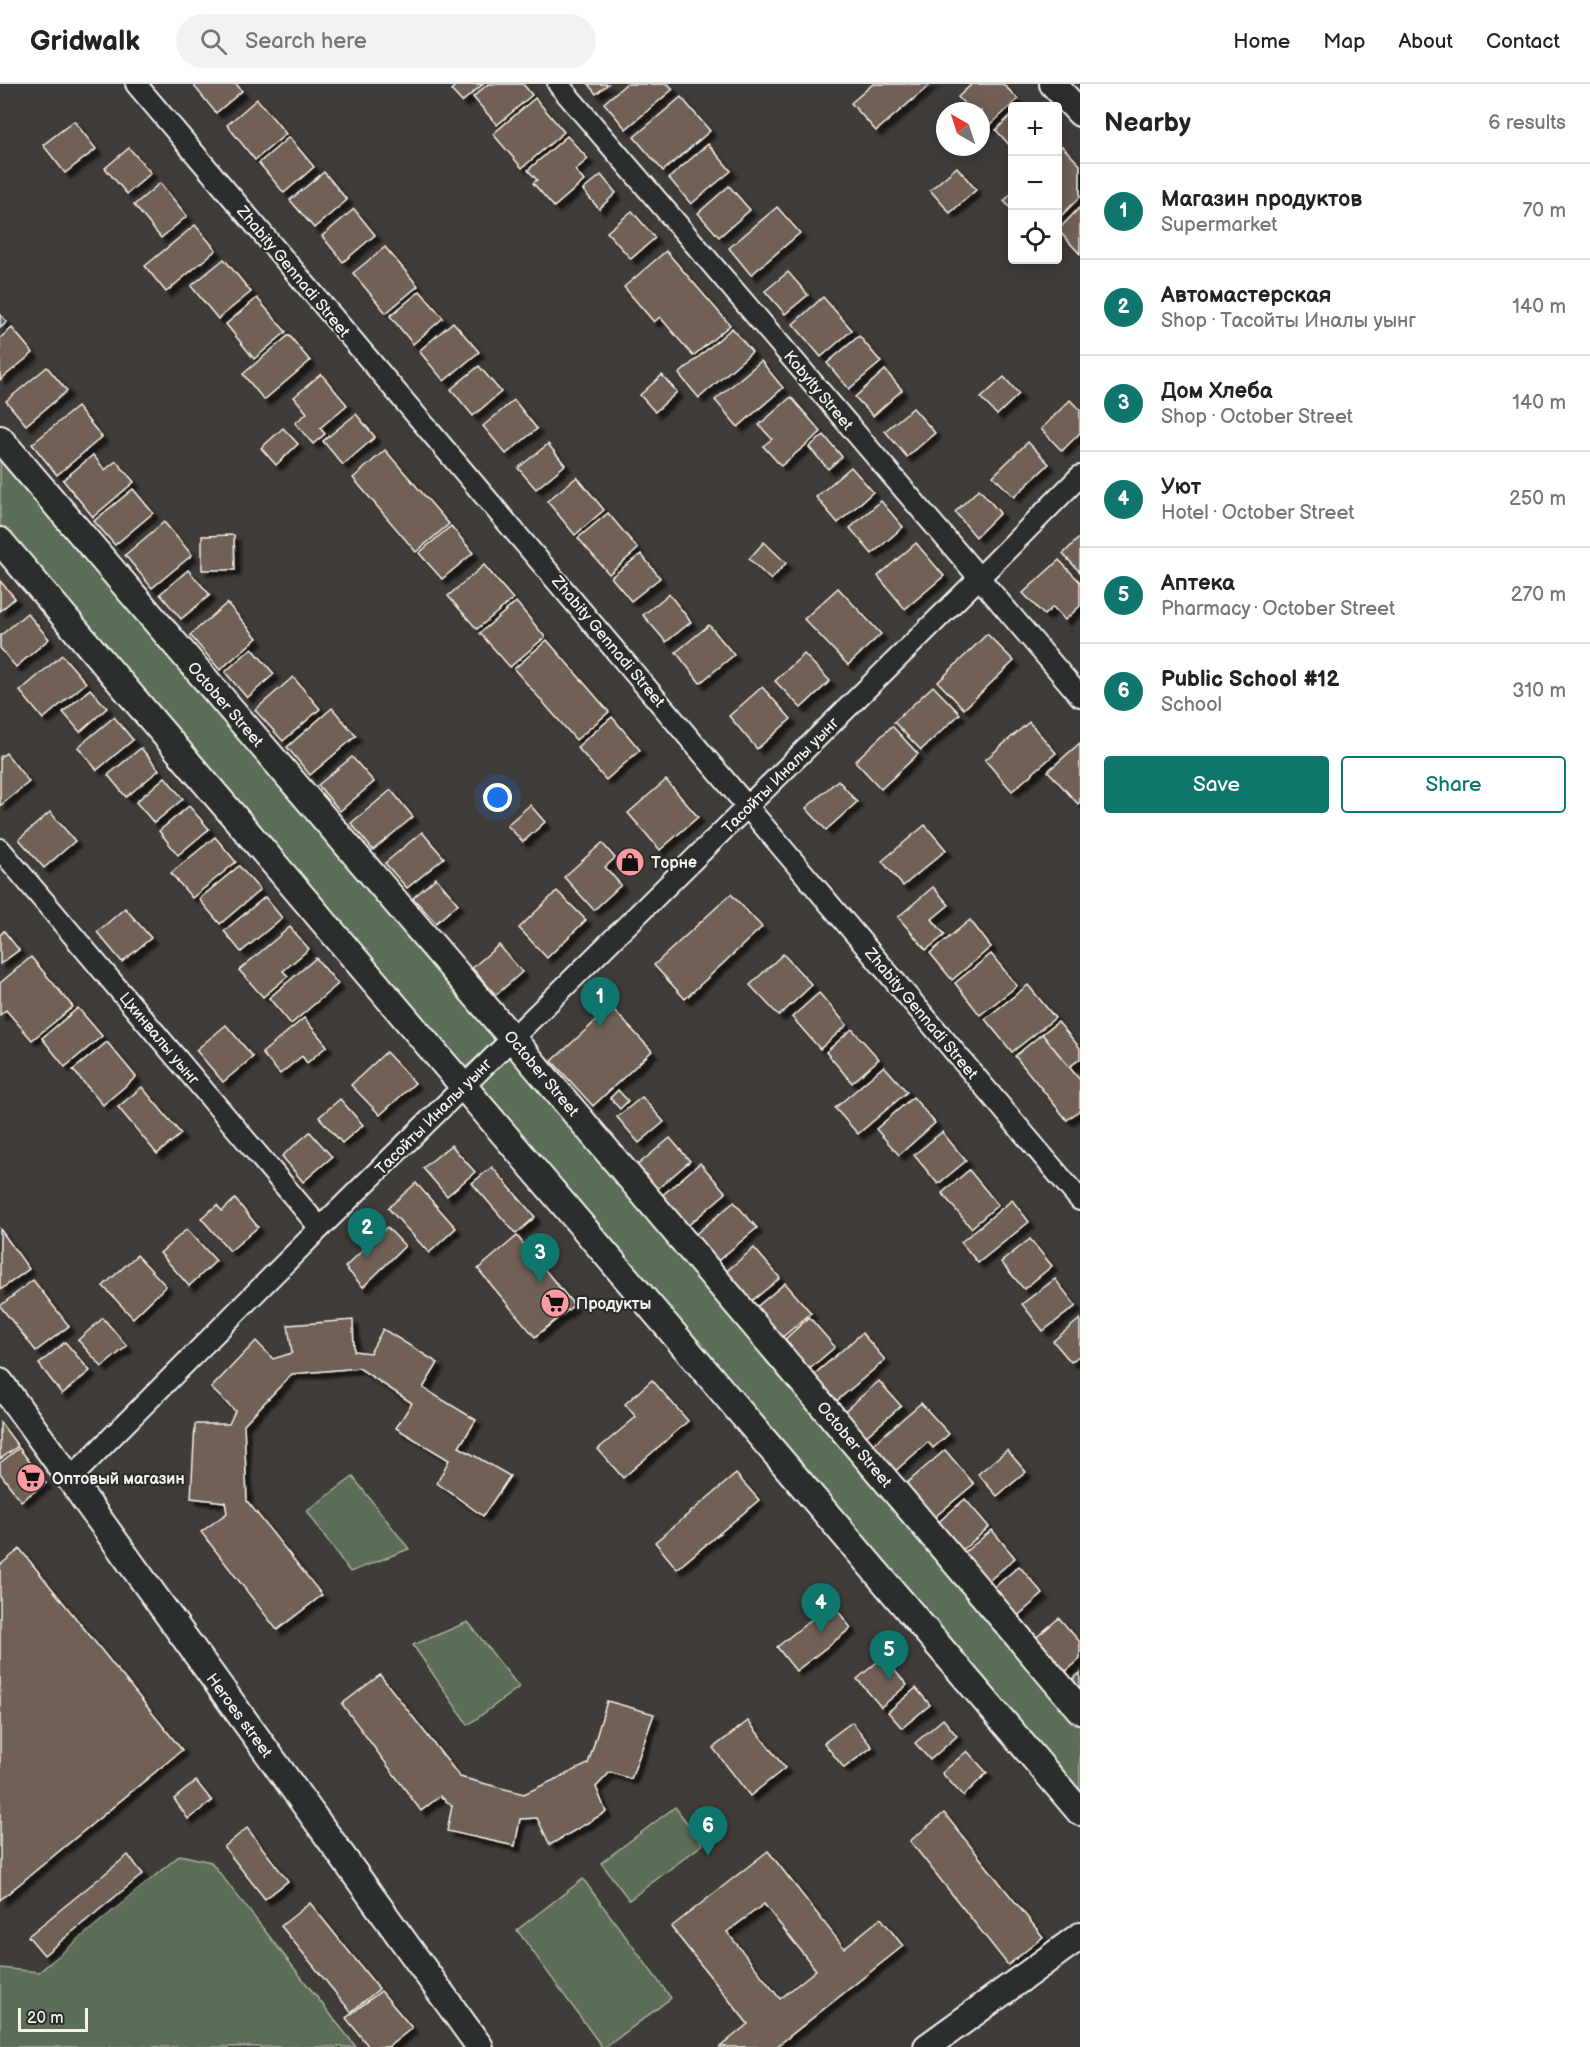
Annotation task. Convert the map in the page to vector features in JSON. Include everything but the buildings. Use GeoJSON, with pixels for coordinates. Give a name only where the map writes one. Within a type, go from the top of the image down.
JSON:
{"type":"FeatureCollection","features":[{"type":"Feature","properties":{"kind":"street","name":"Zhabity Gennadi Street"},"geometry":{"type":"LineString","coordinates":[[136,84],[1080,1200]]}},
{"type":"Feature","properties":{"kind":"street","name":"Kobylty Street"},"geometry":{"type":"LineString","coordinates":[[558,84],[1080,696]]}},
{"type":"Feature","properties":{"kind":"street"},"geometry":{"type":"LineString","coordinates":[[1053,84],[1080,113]]}},
{"type":"Feature","properties":{"kind":"street","name":"October Street"},"geometry":{"type":"LineString","coordinates":[[0,439],[512,1038],[1080,1710]]}},
{"type":"Feature","properties":{"kind":"street","name":"Тасойты Иналы уынг"},"geometry":{"type":"LineString","coordinates":[[70,1479],[320,1228],[980,578],[1080,476]]}},
{"type":"Feature","properties":{"kind":"street"},"geometry":{"type":"LineString","coordinates":[[0,541],[1080,1812]]}},
{"type":"Feature","properties":{"kind":"street","name":"Цхинвалы уынг"},"geometry":{"type":"LineString","coordinates":[[0,849],[320,1228]]}},
{"type":"Feature","properties":{"kind":"street","name":"Heroes street"},"geometry":{"type":"LineString","coordinates":[[0,1382],[480,2047]]}},
{"type":"Feature","properties":{"kind":"street"},"geometry":{"type":"LineString","coordinates":[[927,2047],[1080,1936]]}},
{"type":"Feature","properties":{"kind":"green space"},"geometry":{"type":"Polygon","coordinates":[[[0,452],[497,1039],[465,1068],[458,1067],[0,526],[0,452]]]}},
{"type":"Feature","properties":{"kind":"green space"},"geometry":{"type":"Polygon","coordinates":[[[509,1055],[515,1056],[1080,1724],[1080,1799],[478,1084],[509,1055]]]}},
{"type":"Feature","properties":{"kind":"green space"},"geometry":{"type":"Polygon","coordinates":[[[353,1477],[409,1549],[350,1572],[307,1511],[353,1477]]]}},
{"type":"Feature","properties":{"kind":"green space"},"geometry":{"type":"Polygon","coordinates":[[[468,1622],[519,1687],[468,1725],[413,1645],[468,1622]]]}},
{"type":"Feature","properties":{"kind":"green space"},"geometry":{"type":"Polygon","coordinates":[[[675,1807],[703,1844],[629,1900],[601,1863],[675,1807]]]}},
{"type":"Feature","properties":{"kind":"green space"},"geometry":{"type":"Polygon","coordinates":[[[180,1855],[211,1862],[356,2047],[0,2047],[0,1968],[39,1972],[180,1855]]]}},
{"type":"Feature","properties":{"kind":"green space"},"geometry":{"type":"Polygon","coordinates":[[[583,1879],[671,1998],[606,2047],[602,2047],[517,1930],[583,1879]]]}},
{"type":"Feature","properties":{"kind":"place","name":"Торне"},"geometry":{"type":"Point","coordinates":[630,862]}},
{"type":"Feature","properties":{"kind":"place","name":"Магазин продуктов"},"geometry":{"type":"Point","coordinates":[600,1027]}},
{"type":"Feature","properties":{"kind":"place","name":"Автомастерская"},"geometry":{"type":"Point","coordinates":[367,1258]}},
{"type":"Feature","properties":{"kind":"place","name":"Дом Хлеба"},"geometry":{"type":"Point","coordinates":[540,1283]}},
{"type":"Feature","properties":{"kind":"place","name":"Продукты"},"geometry":{"type":"Point","coordinates":[555,1303]}},
{"type":"Feature","properties":{"kind":"place","name":"Оптовый магазин"},"geometry":{"type":"Point","coordinates":[31,1478]}},
{"type":"Feature","properties":{"kind":"place","name":"Уют"},"geometry":{"type":"Point","coordinates":[821,1633]}},
{"type":"Feature","properties":{"kind":"place","name":"Аптека"},"geometry":{"type":"Point","coordinates":[889,1680]}},
{"type":"Feature","properties":{"kind":"place","name":"Public School #12"},"geometry":{"type":"Point","coordinates":[708,1856]}}]}
